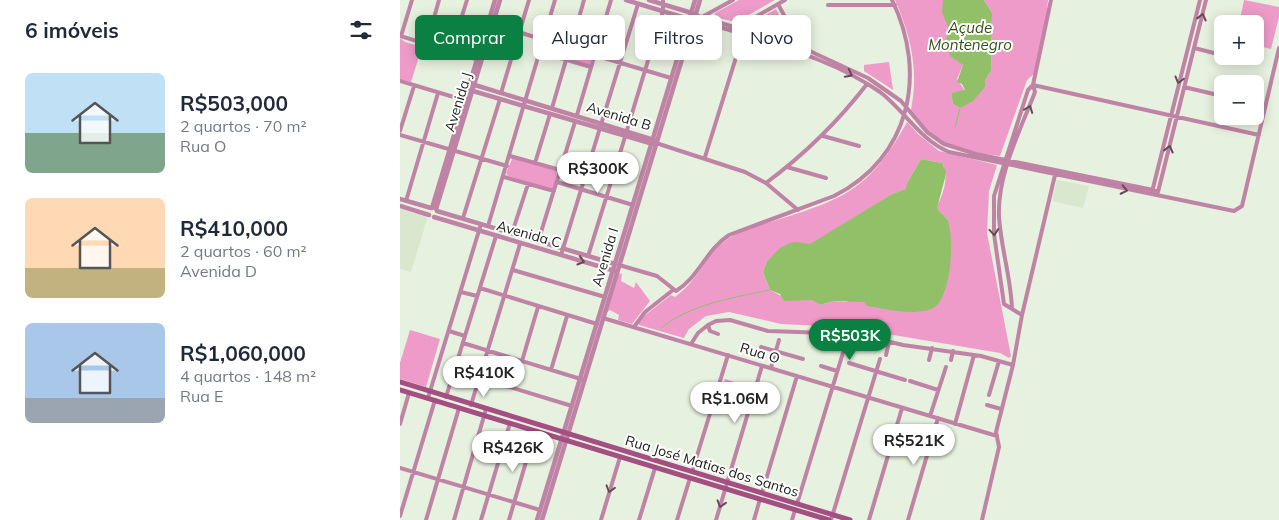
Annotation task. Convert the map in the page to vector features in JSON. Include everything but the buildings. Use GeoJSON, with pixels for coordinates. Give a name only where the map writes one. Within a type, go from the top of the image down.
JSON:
{"type":"FeatureCollection","features":[{"type":"Feature","properties":{"kind":"main road"},"geometry":{"type":"LineString","coordinates":[[400,382],[471,405],[510,423],[535,431],[565,436]]}},
{"type":"Feature","properties":{"kind":"main road"},"geometry":{"type":"LineString","coordinates":[[400,390],[460,408],[486,412],[565,436]]}},
{"type":"Feature","properties":{"kind":"main road","name":"Rua José Matias dos Santos"},"geometry":{"type":"LineString","coordinates":[[565,436],[655,468],[691,475]]}},
{"type":"Feature","properties":{"kind":"main road","name":"Rua José Matias dos Santos"},"geometry":{"type":"LineString","coordinates":[[565,436],[831,518],[850,520]]}},
{"type":"Feature","properties":{"kind":"street"},"geometry":{"type":"LineString","coordinates":[[412,0],[401,36],[415,40]]}},
{"type":"Feature","properties":{"kind":"street"},"geometry":{"type":"LineString","coordinates":[[435,15],[439,0]]}},
{"type":"Feature","properties":{"kind":"street"},"geometry":{"type":"LineString","coordinates":[[462,15],[467,0]]}},
{"type":"Feature","properties":{"kind":"street","name":"Avenida J"},"geometry":{"type":"LineString","coordinates":[[489,15],[494,0]]}},
{"type":"Feature","properties":{"kind":"street","name":"Avenida J"},"geometry":{"type":"LineString","coordinates":[[496,15],[500,0]]}},
{"type":"Feature","properties":{"kind":"street"},"geometry":{"type":"LineString","coordinates":[[523,20],[529,0]]}},
{"type":"Feature","properties":{"kind":"street"},"geometry":{"type":"LineString","coordinates":[[551,15],[555,0]]}},
{"type":"Feature","properties":{"kind":"street"},"geometry":{"type":"LineString","coordinates":[[580,15],[584,0]]}},
{"type":"Feature","properties":{"kind":"street"},"geometry":{"type":"LineString","coordinates":[[606,15],[611,0]]}},
{"type":"Feature","properties":{"kind":"street"},"geometry":{"type":"LineString","coordinates":[[626,0],[682,15]]}},
{"type":"Feature","properties":{"kind":"street"},"geometry":{"type":"LineString","coordinates":[[650,0],[663,2],[688,15]]}},
{"type":"Feature","properties":{"kind":"street","name":"Avenida I"},"geometry":{"type":"LineString","coordinates":[[692,15],[695,0]]}},
{"type":"Feature","properties":{"kind":"street","name":"Avenida I"},"geometry":{"type":"LineString","coordinates":[[693,15],[700,0]]}},
{"type":"Feature","properties":{"kind":"street"},"geometry":{"type":"LineString","coordinates":[[706,15],[733,0]]}},
{"type":"Feature","properties":{"kind":"street"},"geometry":{"type":"LineString","coordinates":[[760,15],[785,0]]}},
{"type":"Feature","properties":{"kind":"street"},"geometry":{"type":"LineString","coordinates":[[634,328],[645,312],[694,276],[710,252],[728,235],[842,192],[866,174],[888,150],[906,113],[910,90],[909,58],[905,34],[892,0]]}},
{"type":"Feature","properties":{"kind":"street"},"geometry":{"type":"LineString","coordinates":[[1022,315],[1004,304],[994,234],[997,196],[1007,159],[1035,92],[1033,85],[1051,0]]}},
{"type":"Feature","properties":{"kind":"street"},"geometry":{"type":"LineString","coordinates":[[1151,196],[1200,0]]}},
{"type":"Feature","properties":{"kind":"street"},"geometry":{"type":"LineString","coordinates":[[1157,197],[1206,0]]}},
{"type":"Feature","properties":{"kind":"street"},"geometry":{"type":"LineString","coordinates":[[627,130],[663,11],[663,2]]}},
{"type":"Feature","properties":{"kind":"street"},"geometry":{"type":"LineString","coordinates":[[561,255],[638,4]]}},
{"type":"Feature","properties":{"kind":"street"},"geometry":{"type":"LineString","coordinates":[[778,4],[784,15]]}},
{"type":"Feature","properties":{"kind":"street"},"geometry":{"type":"LineString","coordinates":[[828,5],[895,5]]}},
{"type":"Feature","properties":{"kind":"street"},"geometry":{"type":"LineString","coordinates":[[1194,48],[1214,53]]}},
{"type":"Feature","properties":{"kind":"street"},"geometry":{"type":"LineString","coordinates":[[811,58],[867,84],[894,103],[927,132],[944,144],[1006,165],[1151,196],[1229,210],[1240,209],[1279,48]]}},
{"type":"Feature","properties":{"kind":"street"},"geometry":{"type":"LineString","coordinates":[[811,52],[868,78],[901,101],[906,113]]}},
{"type":"Feature","properties":{"kind":"street","name":"Avenida J"},"geometry":{"type":"LineString","coordinates":[[434,209],[449,149],[476,60]]}},
{"type":"Feature","properties":{"kind":"street"},"geometry":{"type":"LineString","coordinates":[[501,93],[511,60]]}},
{"type":"Feature","properties":{"kind":"street"},"geometry":{"type":"LineString","coordinates":[[488,226],[538,60]]}},
{"type":"Feature","properties":{"kind":"street"},"geometry":{"type":"LineString","coordinates":[[552,108],[566,60],[591,67]]}},
{"type":"Feature","properties":{"kind":"street"},"geometry":{"type":"LineString","coordinates":[[577,115],[593,60]]}},
{"type":"Feature","properties":{"kind":"street"},"geometry":{"type":"LineString","coordinates":[[613,60],[671,78]]}},
{"type":"Feature","properties":{"kind":"street","name":"Avenida I"},"geometry":{"type":"LineString","coordinates":[[617,265],[633,204],[654,144],[653,138],[677,60]]}},
{"type":"Feature","properties":{"kind":"street","name":"Avenida I"},"geometry":{"type":"LineString","coordinates":[[542,520],[555,469],[603,318],[615,271],[679,60]]}},
{"type":"Feature","properties":{"kind":"street"},"geometry":{"type":"LineString","coordinates":[[705,157],[735,60]]}},
{"type":"Feature","properties":{"kind":"street","name":"Avenida J"},"geometry":{"type":"LineString","coordinates":[[434,209],[455,151],[482,61]]}},
{"type":"Feature","properties":{"kind":"street"},"geometry":{"type":"LineString","coordinates":[[400,81],[470,101]]}},
{"type":"Feature","properties":{"kind":"street"},"geometry":{"type":"LineString","coordinates":[[766,183],[823,136],[867,84]]}},
{"type":"Feature","properties":{"kind":"street","name":"Avenida B"},"geometry":{"type":"LineString","coordinates":[[475,85],[653,138]]}},
{"type":"Feature","properties":{"kind":"street"},"geometry":{"type":"LineString","coordinates":[[1033,85],[1259,135]]}},
{"type":"Feature","properties":{"kind":"street"},"geometry":{"type":"LineString","coordinates":[[414,86],[400,133],[506,166]]}},
{"type":"Feature","properties":{"kind":"street"},"geometry":{"type":"LineString","coordinates":[[1184,87],[1214,94]]}},
{"type":"Feature","properties":{"kind":"street","name":"Avenida B"},"geometry":{"type":"LineString","coordinates":[[473,91],[654,144]]}},
{"type":"Feature","properties":{"kind":"street"},"geometry":{"type":"LineString","coordinates":[[406,201],[438,93]]}},
{"type":"Feature","properties":{"kind":"street"},"geometry":{"type":"LineString","coordinates":[[463,218],[500,99]]}},
{"type":"Feature","properties":{"kind":"street"},"geometry":{"type":"LineString","coordinates":[[535,162],[550,114]]}},
{"type":"Feature","properties":{"kind":"street"},"geometry":{"type":"LineString","coordinates":[[538,242],[575,122]]}},
{"type":"Feature","properties":{"kind":"street"},"geometry":{"type":"LineString","coordinates":[[823,136],[859,146]]}},
{"type":"Feature","properties":{"kind":"street"},"geometry":{"type":"LineString","coordinates":[[588,256],[625,137]]}},
{"type":"Feature","properties":{"kind":"street"},"geometry":{"type":"LineString","coordinates":[[654,144],[733,166],[766,183],[798,210]]}},
{"type":"Feature","properties":{"kind":"street"},"geometry":{"type":"LineString","coordinates":[[510,156],[560,170]]}},
{"type":"Feature","properties":{"kind":"street"},"geometry":{"type":"LineString","coordinates":[[989,159],[1007,159],[1158,191]]}},
{"type":"Feature","properties":{"kind":"street"},"geometry":{"type":"LineString","coordinates":[[787,167],[826,178]]}},
{"type":"Feature","properties":{"kind":"street"},"geometry":{"type":"LineString","coordinates":[[982,520],[999,451],[1000,442],[996,432],[1013,365],[1022,315],[1055,175]]}},
{"type":"Feature","properties":{"kind":"street"},"geometry":{"type":"LineString","coordinates":[[504,177],[554,191]]}},
{"type":"Feature","properties":{"kind":"street"},"geometry":{"type":"LineString","coordinates":[[557,182],[633,204]]}},
{"type":"Feature","properties":{"kind":"street"},"geometry":{"type":"LineString","coordinates":[[512,233],[528,184]]}},
{"type":"Feature","properties":{"kind":"street"},"geometry":{"type":"LineString","coordinates":[[997,196],[1000,235],[1012,309]]}},
{"type":"Feature","properties":{"kind":"street","name":"Avenida C"},"geometry":{"type":"LineString","coordinates":[[400,199],[617,265]]}},
{"type":"Feature","properties":{"kind":"street"},"geometry":{"type":"LineString","coordinates":[[400,206],[429,214],[434,209]]}},
{"type":"Feature","properties":{"kind":"street"},"geometry":{"type":"LineString","coordinates":[[434,209],[434,217]]}},
{"type":"Feature","properties":{"kind":"street","name":"Avenida C"},"geometry":{"type":"LineString","coordinates":[[429,214],[520,244],[615,271]]}},
{"type":"Feature","properties":{"kind":"street"},"geometry":{"type":"LineString","coordinates":[[428,398],[481,224]]}},
{"type":"Feature","properties":{"kind":"street"},"geometry":{"type":"LineString","coordinates":[[446,397],[496,236]]}},
{"type":"Feature","properties":{"kind":"street"},"geometry":{"type":"LineString","coordinates":[[471,405],[520,244]]}},
{"type":"Feature","properties":{"kind":"street"},"geometry":{"type":"LineString","coordinates":[[617,265],[662,278],[674,291]]}},
{"type":"Feature","properties":{"kind":"street"},"geometry":{"type":"LineString","coordinates":[[513,270],[604,297]]}},
{"type":"Feature","properties":{"kind":"street","name":"Avenida I"},"geometry":{"type":"LineString","coordinates":[[565,436],[604,297],[615,271]]}},
{"type":"Feature","properties":{"kind":"street"},"geometry":{"type":"LineString","coordinates":[[480,288],[596,324]]}},
{"type":"Feature","properties":{"kind":"street"},"geometry":{"type":"LineString","coordinates":[[461,292],[477,296]]}},
{"type":"Feature","properties":{"kind":"street"},"geometry":{"type":"LineString","coordinates":[[522,361],[538,307]]}},
{"type":"Feature","properties":{"kind":"street"},"geometry":{"type":"LineString","coordinates":[[551,370],[567,316]]}},
{"type":"Feature","properties":{"kind":"street","name":"Rua O"},"geometry":{"type":"LineString","coordinates":[[603,318],[997,436]]}},
{"type":"Feature","properties":{"kind":"street"},"geometry":{"type":"LineString","coordinates":[[692,344],[698,333],[708,325],[716,321],[730,320],[768,331],[864,335],[889,342],[953,350],[1013,365]]}},
{"type":"Feature","properties":{"kind":"street"},"geometry":{"type":"LineString","coordinates":[[708,325],[710,331],[718,334]]}},
{"type":"Feature","properties":{"kind":"street"},"geometry":{"type":"LineString","coordinates":[[449,331],[465,336]]}},
{"type":"Feature","properties":{"kind":"street"},"geometry":{"type":"LineString","coordinates":[[792,520],[831,387],[850,333]]}},
{"type":"Feature","properties":{"kind":"street"},"geometry":{"type":"LineString","coordinates":[[860,348],[864,335]]}},
{"type":"Feature","properties":{"kind":"street"},"geometry":{"type":"LineString","coordinates":[[771,368],[779,340]]}},
{"type":"Feature","properties":{"kind":"street"},"geometry":{"type":"LineString","coordinates":[[886,355],[889,342]]}},
{"type":"Feature","properties":{"kind":"street"},"geometry":{"type":"LineString","coordinates":[[463,343],[582,380]]}},
{"type":"Feature","properties":{"kind":"street"},"geometry":{"type":"LineString","coordinates":[[761,347],[803,359]]}},
{"type":"Feature","properties":{"kind":"street"},"geometry":{"type":"LineString","coordinates":[[929,360],[932,348]]}},
{"type":"Feature","properties":{"kind":"street"},"geometry":{"type":"LineString","coordinates":[[951,360],[953,350]]}},
{"type":"Feature","properties":{"kind":"street"},"geometry":{"type":"LineString","coordinates":[[677,520],[728,355]]}},
{"type":"Feature","properties":{"kind":"street"},"geometry":{"type":"LineString","coordinates":[[955,424],[974,355]]}},
{"type":"Feature","properties":{"kind":"street"},"geometry":{"type":"LineString","coordinates":[[831,518],[880,360]]}},
{"type":"Feature","properties":{"kind":"street"},"geometry":{"type":"LineString","coordinates":[[989,395],[1000,361]]}},
{"type":"Feature","properties":{"kind":"street"},"geometry":{"type":"LineString","coordinates":[[849,363],[938,390]]}},
{"type":"Feature","properties":{"kind":"street"},"geometry":{"type":"LineString","coordinates":[[716,520],[762,366]]}},
{"type":"Feature","properties":{"kind":"street"},"geometry":{"type":"LineString","coordinates":[[821,366],[837,370]]}},
{"type":"Feature","properties":{"kind":"street"},"geometry":{"type":"LineString","coordinates":[[930,416],[946,366]]}},
{"type":"Feature","properties":{"kind":"street"},"geometry":{"type":"LineString","coordinates":[[754,520],[797,376]]}},
{"type":"Feature","properties":{"kind":"street"},"geometry":{"type":"LineString","coordinates":[[480,378],[572,406]]}},
{"type":"Feature","properties":{"kind":"street"},"geometry":{"type":"LineString","coordinates":[[400,424],[409,393]]}},
{"type":"Feature","properties":{"kind":"street"},"geometry":{"type":"LineString","coordinates":[[400,516],[435,400]]}},
{"type":"Feature","properties":{"kind":"street"},"geometry":{"type":"LineString","coordinates":[[987,405],[1001,409]]}},
{"type":"Feature","properties":{"kind":"street"},"geometry":{"type":"LineString","coordinates":[[426,520],[460,408]]}},
{"type":"Feature","properties":{"kind":"street"},"geometry":{"type":"LineString","coordinates":[[869,520],[902,408]]}},
{"type":"Feature","properties":{"kind":"street"},"geometry":{"type":"LineString","coordinates":[[454,520],[486,412]]}},
{"type":"Feature","properties":{"kind":"street"},"geometry":{"type":"LineString","coordinates":[[908,520],[938,418]]}},
{"type":"Feature","properties":{"kind":"street"},"geometry":{"type":"LineString","coordinates":[[481,520],[510,423]]}},
{"type":"Feature","properties":{"kind":"street"},"geometry":{"type":"LineString","coordinates":[[509,520],[535,431]]}},
{"type":"Feature","properties":{"kind":"street"},"geometry":{"type":"LineString","coordinates":[[601,520],[620,457]]}},
{"type":"Feature","properties":{"kind":"street"},"geometry":{"type":"LineString","coordinates":[[400,468],[540,510]]}},
{"type":"Feature","properties":{"kind":"street"},"geometry":{"type":"LineString","coordinates":[[639,520],[655,468]]}},
{"type":"Feature","properties":{"kind":"street","name":"Avenida I"},"geometry":{"type":"LineString","coordinates":[[537,520],[555,469]]}},
{"type":"Feature","properties":{"kind":"shaded area"},"geometry":{"type":"Polygon","coordinates":[[[739,0],[775,0],[748,15],[732,15],[732,21],[722,19],[722,15],[714,15],[739,0]]]}},
{"type":"Feature","properties":{"kind":"shaded area"},"geometry":{"type":"Polygon","coordinates":[[[895,0],[943,0],[949,29],[946,38],[948,50],[963,65],[957,79],[965,91],[951,93],[953,104],[960,108],[985,87],[985,80],[991,71],[992,13],[984,0],[1048,0],[1046,20],[1034,74],[1027,80],[1000,156],[974,152],[938,140],[911,111],[914,87],[912,51],[907,31],[895,0]]]}},
{"type":"Feature","properties":{"kind":"shaded area"},"geometry":{"type":"Polygon","coordinates":[[[1244,0],[1279,7],[1279,17],[1271,49],[1264,47],[1264,15],[1241,15],[1244,0]]]}},
{"type":"Feature","properties":{"kind":"shaded area"},"geometry":{"type":"Polygon","coordinates":[[[776,9],[779,15],[765,15],[776,9]]]}},
{"type":"Feature","properties":{"kind":"shaded area"},"geometry":{"type":"Polygon","coordinates":[[[400,38],[405,42],[415,45],[415,60],[418,60],[411,82],[400,79],[400,38]]]}},
{"type":"Feature","properties":{"kind":"shaded area"},"geometry":{"type":"Polygon","coordinates":[[[567,60],[591,60],[587,66],[567,60]]]}},
{"type":"Feature","properties":{"kind":"shaded area"},"geometry":{"type":"Polygon","coordinates":[[[889,62],[893,90],[864,71],[864,65],[889,62]]]}},
{"type":"Feature","properties":{"kind":"shaded area"},"geometry":{"type":"Polygon","coordinates":[[[907,122],[919,135],[939,151],[997,165],[989,191],[987,233],[1011,356],[1009,358],[1000,353],[846,327],[781,324],[729,312],[706,316],[689,329],[684,338],[639,325],[639,320],[671,295],[675,297],[684,290],[714,251],[729,238],[748,229],[806,211],[842,195],[857,186],[870,174],[895,143],[907,122]],[[921,159],[907,183],[907,189],[892,194],[810,245],[802,243],[776,253],[767,261],[763,272],[770,290],[789,300],[813,300],[820,305],[834,301],[846,302],[951,254],[947,219],[936,208],[943,191],[945,179],[942,163],[921,159]]]}},
{"type":"Feature","properties":{"kind":"shaded area"},"geometry":{"type":"Polygon","coordinates":[[[513,157],[557,170],[554,188],[551,189],[508,176],[506,173],[513,157]]]}},
{"type":"Feature","properties":{"kind":"shaded area"},"geometry":{"type":"Polygon","coordinates":[[[1057,180],[1089,186],[1083,208],[1052,201],[1057,180]]]}},
{"type":"Feature","properties":{"kind":"shaded area"},"geometry":{"type":"Polygon","coordinates":[[[400,209],[426,217],[427,219],[411,272],[400,269],[400,209]]]}},
{"type":"Feature","properties":{"kind":"shaded area"},"geometry":{"type":"Polygon","coordinates":[[[618,273],[622,274],[621,281],[634,288],[636,282],[650,301],[632,324],[618,320],[619,315],[610,310],[605,314],[618,273]]]}},
{"type":"Feature","properties":{"kind":"shaded area"},"geometry":{"type":"Polygon","coordinates":[[[410,330],[440,339],[426,387],[400,379],[400,363],[410,330]]]}},
{"type":"Feature","properties":{"kind":"shaded area"},"geometry":{"type":"Polygon","coordinates":[[[725,379],[751,387],[747,400],[721,392],[725,379]]]}},
{"type":"Feature","properties":{"kind":"water","name":"Açude Montenegro"},"geometry":{"type":"Polygon","coordinates":[[[943,0],[984,0],[992,13],[991,71],[985,80],[985,87],[973,101],[960,108],[953,104],[951,93],[965,90],[962,84],[957,82],[963,65],[950,56],[946,38],[949,29],[942,12],[943,0]]]}},
{"type":"Feature","properties":{"kind":"water"},"geometry":{"type":"Polygon","coordinates":[[[921,159],[942,163],[946,171],[937,208],[947,219],[951,239],[951,253],[947,282],[938,304],[931,309],[915,312],[867,306],[864,302],[834,301],[820,305],[812,300],[784,301],[780,294],[770,290],[763,272],[767,261],[780,248],[796,242],[810,244],[892,194],[906,189],[907,183],[921,159]]]}},
{"type":"Feature","properties":{"kind":"waterway"},"geometry":{"type":"LineString","coordinates":[[955,127],[960,108]]}},
{"type":"Feature","properties":{"kind":"waterway"},"geometry":{"type":"LineString","coordinates":[[661,328],[685,313],[712,303],[769,290]]}}]}
